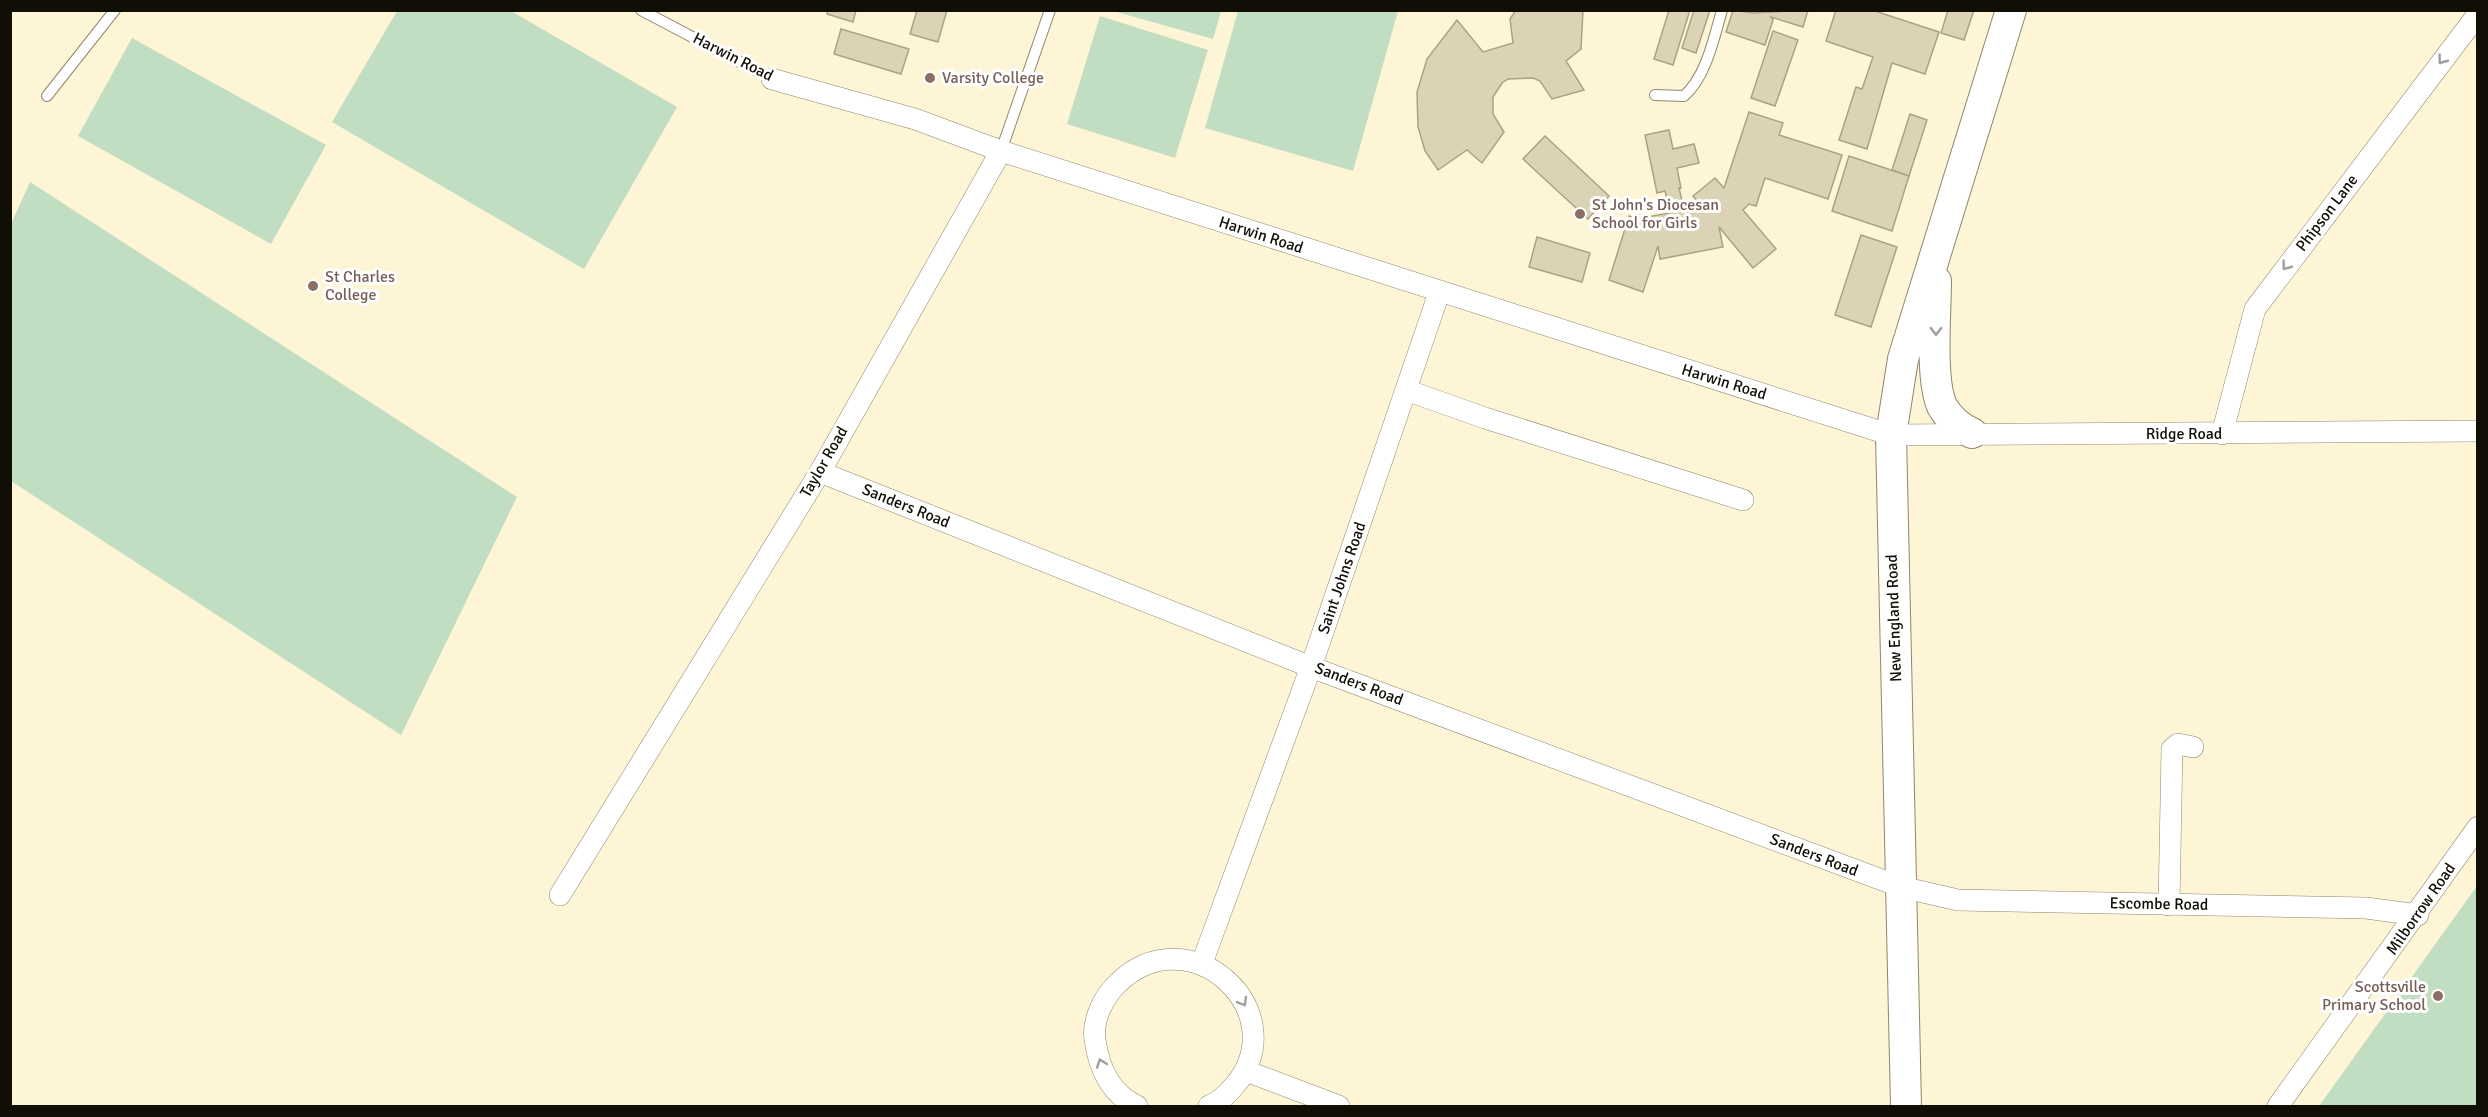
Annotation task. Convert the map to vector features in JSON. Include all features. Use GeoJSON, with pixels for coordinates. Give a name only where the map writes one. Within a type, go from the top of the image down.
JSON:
{"type":"FeatureCollection","features":[{"type":"Feature","properties":{"kind":"street","name":"New England Road"},"geometry":{"type":"LineString","coordinates":[[1906,1107],[1891,435],[1903,359],[2011,10]]}},
{"type":"Feature","properties":{"kind":"street","name":"New England Road"},"geometry":{"type":"LineString","coordinates":[[1972,140],[2021,10]]}},
{"type":"Feature","properties":{"kind":"street","name":"Phipson Lane"},"geometry":{"type":"LineString","coordinates":[[2222,434],[2255,309],[2478,14]]}},
{"type":"Feature","properties":{"kind":"street","name":"Harwin Road"},"geometry":{"type":"LineString","coordinates":[[772,79],[915,119],[1001,151],[1439,293],[1891,435]]}},
{"type":"Feature","properties":{"kind":"street","name":"Taylor Road"},"geometry":{"type":"LineString","coordinates":[[561,895],[820,472],[1001,151]]}},
{"type":"Feature","properties":{"kind":"street"},"geometry":{"type":"LineString","coordinates":[[1935,252],[1936,376],[1942,405],[1959,428],[1972,434]]}},
{"type":"Feature","properties":{"kind":"street","name":"Saint Johns Road"},"geometry":{"type":"LineString","coordinates":[[1202,963],[1311,667],[1439,293]]}},
{"type":"Feature","properties":{"kind":"street"},"geometry":{"type":"LineString","coordinates":[[1406,390],[1485,418],[1743,500]]}},
{"type":"Feature","properties":{"kind":"street","name":"Ridge Road"},"geometry":{"type":"LineString","coordinates":[[1891,435],[2478,431]]}},
{"type":"Feature","properties":{"kind":"street","name":"Sanders Road"},"geometry":{"type":"LineString","coordinates":[[820,472],[1311,667],[1901,887]]}},
{"type":"Feature","properties":{"kind":"street"},"geometry":{"type":"LineString","coordinates":[[2169,904],[2172,749],[2178,744],[2193,747]]}},
{"type":"Feature","properties":{"kind":"street","name":"Milborrow Road"},"geometry":{"type":"LineString","coordinates":[[2278,1107],[2476,833]]}},
{"type":"Feature","properties":{"kind":"street","name":"Escombe Road"},"geometry":{"type":"LineString","coordinates":[[1901,887],[1958,900],[2366,908],[2418,915]]}},
{"type":"Feature","properties":{"kind":"street"},"geometry":{"type":"LineString","coordinates":[[1137,1107],[1128,1102],[1110,1084],[1099,1062],[1095,1036],[1099,1011],[1111,989],[1123,977],[1152,961],[1177,958],[1202,963],[1229,980],[1248,1007],[1253,1039],[1246,1071],[1222,1100],[1209,1107]]}},
{"type":"Feature","properties":{"kind":"street"},"geometry":{"type":"LineString","coordinates":[[1246,1071],[1339,1107]]}},
{"type":"Feature","properties":{"kind":"lane"},"geometry":{"type":"LineString","coordinates":[[47,96],[111,19],[115,10]]}},
{"type":"Feature","properties":{"kind":"lane","name":"Harwin Road"},"geometry":{"type":"LineString","coordinates":[[641,10],[772,79]]}},
{"type":"Feature","properties":{"kind":"lane","name":"Taylor Road"},"geometry":{"type":"LineString","coordinates":[[1001,151],[1050,10]]}},
{"type":"Feature","properties":{"kind":"lane"},"geometry":{"type":"LineString","coordinates":[[1655,94],[1683,96],[1692,89],[1700,76],[1722,10]]}},
{"type":"Feature","properties":{"kind":"green space"},"geometry":{"type":"Polygon","coordinates":[[[1221,10],[1213,39],[1113,11],[1221,10]]]}},
{"type":"Feature","properties":{"kind":"green space"},"geometry":{"type":"Polygon","coordinates":[[[397,11],[511,11],[677,107],[584,269],[332,122],[397,11]]]}},
{"type":"Feature","properties":{"kind":"green space"},"geometry":{"type":"Polygon","coordinates":[[[1238,11],[1398,11],[1353,171],[1205,128],[1238,11]]]}},
{"type":"Feature","properties":{"kind":"green space"},"geometry":{"type":"Polygon","coordinates":[[[1100,16],[1208,50],[1175,158],[1067,124],[1100,16]]]}},
{"type":"Feature","properties":{"kind":"green space"},"geometry":{"type":"Polygon","coordinates":[[[132,38],[326,145],[271,244],[78,136],[132,38]]]}},
{"type":"Feature","properties":{"kind":"green space"},"geometry":{"type":"Polygon","coordinates":[[[30,182],[517,497],[401,735],[11,481],[11,224],[30,182]]]}},
{"type":"Feature","properties":{"kind":"green space","name":"Scottsville Primary School"},"geometry":{"type":"Polygon","coordinates":[[[2477,886],[2477,1106],[2319,1106],[2477,886]]]}},
{"type":"Feature","properties":{"kind":"building"},"geometry":{"type":"Polygon","coordinates":[[[828,10],[856,10],[853,22],[827,14],[828,10]]]}},
{"type":"Feature","properties":{"kind":"building"},"geometry":{"type":"Polygon","coordinates":[[[917,10],[947,10],[938,42],[910,34],[917,10]]]}},
{"type":"Feature","properties":{"kind":"building"},"geometry":{"type":"Polygon","coordinates":[[[1516,10],[1583,10],[1581,49],[1566,61],[1584,90],[1552,99],[1540,81],[1533,78],[1508,79],[1502,83],[1493,97],[1493,114],[1504,132],[1482,163],[1467,150],[1438,170],[1425,151],[1418,127],[1417,92],[1427,59],[1457,20],[1483,52],[1513,43],[1510,19],[1516,10]]]}},
{"type":"Feature","properties":{"kind":"building"},"geometry":{"type":"Polygon","coordinates":[[[1669,10],[1690,10],[1673,65],[1654,59],[1669,10]]]}},
{"type":"Feature","properties":{"kind":"building"},"geometry":{"type":"Polygon","coordinates":[[[1694,10],[1710,10],[1696,53],[1682,48],[1694,10]]]}},
{"type":"Feature","properties":{"kind":"building"},"geometry":{"type":"Polygon","coordinates":[[[1733,10],[1752,13],[1808,10],[1803,27],[1771,17],[1773,20],[1765,45],[1726,32],[1733,10]]]}},
{"type":"Feature","properties":{"kind":"building"},"geometry":{"type":"Polygon","coordinates":[[[1836,10],[1872,10],[1939,32],[1925,74],[1892,63],[1867,149],[1839,140],[1856,87],[1862,89],[1873,57],[1826,41],[1836,10]]]}},
{"type":"Feature","properties":{"kind":"building"},"geometry":{"type":"Polygon","coordinates":[[[1948,10],[1974,10],[1964,40],[1941,33],[1948,10]]]}},
{"type":"Feature","properties":{"kind":"building"},"geometry":{"type":"Polygon","coordinates":[[[841,29],[909,49],[901,74],[834,54],[841,29]]]}},
{"type":"Feature","properties":{"kind":"building"},"geometry":{"type":"Polygon","coordinates":[[[1773,31],[1798,40],[1775,106],[1751,98],[1773,31]]]}},
{"type":"Feature","properties":{"kind":"building"},"geometry":{"type":"Polygon","coordinates":[[[1749,112],[1783,123],[1779,135],[1842,155],[1828,199],[1765,178],[1756,206],[1749,204],[1743,210],[1776,249],[1753,268],[1719,227],[1723,247],[1660,259],[1658,246],[1643,292],[1609,280],[1629,216],[1653,224],[1652,216],[1670,213],[1665,191],[1657,193],[1645,135],[1669,130],[1673,149],[1694,144],[1699,163],[1677,168],[1681,188],[1679,188],[1684,210],[1702,207],[1693,196],[1715,178],[1724,188],[1749,112]]]}},
{"type":"Feature","properties":{"kind":"building"},"geometry":{"type":"Polygon","coordinates":[[[1910,114],[1927,120],[1909,176],[1892,170],[1910,114]]]}},
{"type":"Feature","properties":{"kind":"building"},"geometry":{"type":"Polygon","coordinates":[[[1545,136],[1609,196],[1588,219],[1523,159],[1545,136]]]}},
{"type":"Feature","properties":{"kind":"building"},"geometry":{"type":"Polygon","coordinates":[[[1849,156],[1909,176],[1892,231],[1832,211],[1849,156]]]}},
{"type":"Feature","properties":{"kind":"building"},"geometry":{"type":"Polygon","coordinates":[[[1861,235],[1897,247],[1871,327],[1835,315],[1861,235]]]}},
{"type":"Feature","properties":{"kind":"building"},"geometry":{"type":"Polygon","coordinates":[[[1537,237],[1590,253],[1582,282],[1529,267],[1537,237]]]}},
{"type":"Feature","properties":{"kind":"place","name":"Varsity College"},"geometry":{"type":"Point","coordinates":[930,78]}},
{"type":"Feature","properties":{"kind":"place","name":"St John's Diocesan School for Girls"},"geometry":{"type":"Point","coordinates":[1580,214]}},
{"type":"Feature","properties":{"kind":"place","name":"St Charles College"},"geometry":{"type":"Point","coordinates":[313,286]}},
{"type":"Feature","properties":{"kind":"place","name":"Scottsville Primary School"},"geometry":{"type":"Point","coordinates":[2438,996]}}]}
